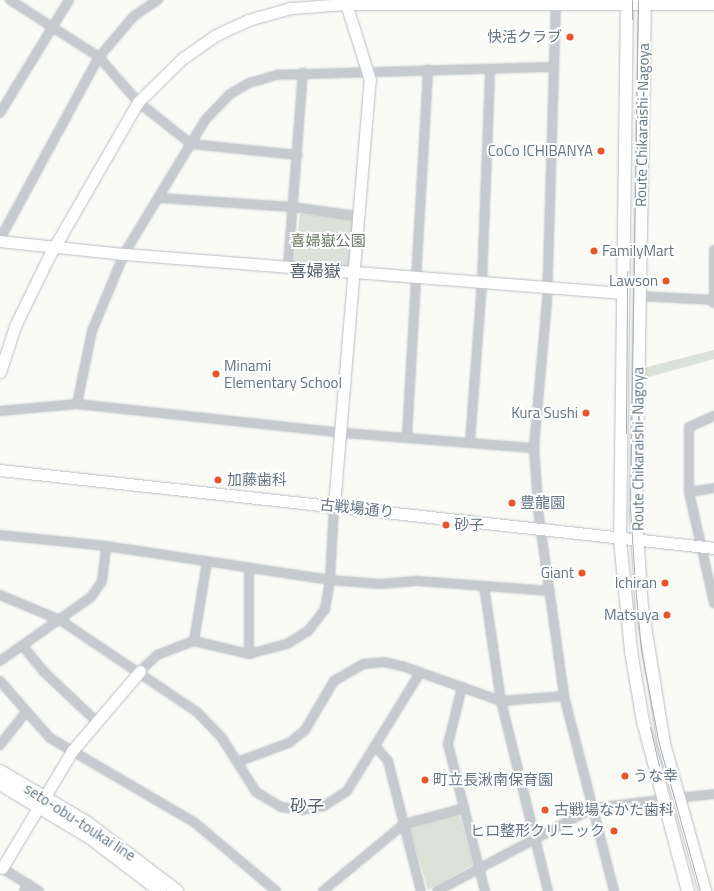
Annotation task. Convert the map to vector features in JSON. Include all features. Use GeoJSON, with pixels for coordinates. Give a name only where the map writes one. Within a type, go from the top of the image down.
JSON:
{"type":"FeatureCollection","features":[{"type":"Feature","properties":{"kind":"main road","name":"Route Chikaraishi-Nagoya"},"geometry":{"type":"LineString","coordinates":[[627,2],[620,540],[631,651],[661,800],[688,891]]}},
{"type":"Feature","properties":{"kind":"main road","name":"Route Chikaraishi-Nagoya"},"geometry":{"type":"LineString","coordinates":[[645,2],[638,296],[637,541],[646,646],[677,798],[705,891]]}},
{"type":"Feature","properties":{"kind":"main road","name":"seto-obu-toukai line"},"geometry":{"type":"LineString","coordinates":[[0,770],[43,802],[94,827],[177,891]]}},
{"type":"Feature","properties":{"kind":"main road"},"geometry":{"type":"LineString","coordinates":[[0,784],[43,802],[160,891]]}},
{"type":"Feature","properties":{"kind":"street"},"geometry":{"type":"LineString","coordinates":[[10,0],[52,25],[99,57],[138,102],[191,144],[297,154]]}},
{"type":"Feature","properties":{"kind":"street"},"geometry":{"type":"LineString","coordinates":[[0,113],[52,25],[69,0]]}},
{"type":"Feature","properties":{"kind":"street"},"geometry":{"type":"LineString","coordinates":[[158,0],[134,16],[99,57],[0,240],[124,254],[623,293]]}},
{"type":"Feature","properties":{"kind":"street"},"geometry":{"type":"LineString","coordinates":[[39,891],[26,887],[1,867],[43,802],[72,751],[140,671],[157,655],[194,641],[249,654],[287,644],[308,631],[324,609],[330,580],[334,505],[342,433],[368,70],[345,2]]}},
{"type":"Feature","properties":{"kind":"street"},"geometry":{"type":"LineString","coordinates":[[0,372],[15,326],[56,247],[138,102],[183,58],[248,20],[290,8],[345,2],[645,2],[714,4]]}},
{"type":"Feature","properties":{"kind":"street"},"geometry":{"type":"LineString","coordinates":[[556,2],[547,286],[534,448],[541,530],[564,696],[614,891]]}},
{"type":"Feature","properties":{"kind":"street"},"geometry":{"type":"LineString","coordinates":[[77,404],[92,331],[124,254],[161,198],[205,120],[230,94],[249,83],[277,75],[368,70],[490,70],[554,68]]}},
{"type":"Feature","properties":{"kind":"street"},"geometry":{"type":"LineString","coordinates":[[407,436],[419,277],[428,70]]}},
{"type":"Feature","properties":{"kind":"street"},"geometry":{"type":"LineString","coordinates":[[470,442],[482,282],[490,70]]}},
{"type":"Feature","properties":{"kind":"street"},"geometry":{"type":"LineString","coordinates":[[288,266],[302,73]]}},
{"type":"Feature","properties":{"kind":"street"},"geometry":{"type":"LineString","coordinates":[[161,198],[292,207],[358,216]]}},
{"type":"Feature","properties":{"kind":"street"},"geometry":{"type":"LineString","coordinates":[[714,250],[714,303]]}},
{"type":"Feature","properties":{"kind":"street"},"geometry":{"type":"LineString","coordinates":[[638,296],[714,300]]}},
{"type":"Feature","properties":{"kind":"street"},"geometry":{"type":"LineString","coordinates":[[0,411],[77,404],[342,433],[407,436],[534,448]]}},
{"type":"Feature","properties":{"kind":"street"},"geometry":{"type":"LineString","coordinates":[[714,416],[689,428],[689,492],[700,547],[714,603]]}},
{"type":"Feature","properties":{"kind":"street","name":"古戦場通り"},"geometry":{"type":"LineString","coordinates":[[0,470],[334,505],[620,540],[714,548]]}},
{"type":"Feature","properties":{"kind":"street"},"geometry":{"type":"LineString","coordinates":[[689,492],[714,488]]}},
{"type":"Feature","properties":{"kind":"street"},"geometry":{"type":"LineString","coordinates":[[0,535],[106,546],[249,569],[330,580],[484,586],[550,591]]}},
{"type":"Feature","properties":{"kind":"street"},"geometry":{"type":"LineString","coordinates":[[0,661],[60,620],[91,596],[102,580],[106,546]]}},
{"type":"Feature","properties":{"kind":"street"},"geometry":{"type":"LineString","coordinates":[[194,641],[207,562]]}},
{"type":"Feature","properties":{"kind":"street"},"geometry":{"type":"LineString","coordinates":[[249,569],[249,654]]}},
{"type":"Feature","properties":{"kind":"street"},"geometry":{"type":"LineString","coordinates":[[484,586],[502,701],[548,891]]}},
{"type":"Feature","properties":{"kind":"street"},"geometry":{"type":"LineString","coordinates":[[0,595],[60,620],[140,671],[197,712],[222,738],[256,792],[268,802],[302,810],[335,802],[347,791],[377,748],[420,673]]}},
{"type":"Feature","properties":{"kind":"street"},"geometry":{"type":"LineString","coordinates":[[23,646],[43,671],[96,721]]}},
{"type":"Feature","properties":{"kind":"street"},"geometry":{"type":"LineString","coordinates":[[237,762],[289,743],[305,730],[334,681],[356,668],[384,662],[502,701],[564,696]]}},
{"type":"Feature","properties":{"kind":"street"},"geometry":{"type":"LineString","coordinates":[[0,681],[50,738],[194,822],[276,891]]}},
{"type":"Feature","properties":{"kind":"street"},"geometry":{"type":"LineString","coordinates":[[462,687],[448,744],[485,891]]}},
{"type":"Feature","properties":{"kind":"street"},"geometry":{"type":"LineString","coordinates":[[0,745],[26,712]]}},
{"type":"Feature","properties":{"kind":"street"},"geometry":{"type":"LineString","coordinates":[[377,748],[388,761],[421,891]]}},
{"type":"Feature","properties":{"kind":"street"},"geometry":{"type":"LineString","coordinates":[[677,798],[714,794]]}},
{"type":"Feature","properties":{"kind":"street"},"geometry":{"type":"LineString","coordinates":[[437,891],[593,808],[661,800]]}},
{"type":"Feature","properties":{"kind":"street"},"geometry":{"type":"LineString","coordinates":[[323,891],[404,824],[464,808]]}},
{"type":"Feature","properties":{"kind":"green space","name":"喜婦嶽公園"},"geometry":{"type":"Polygon","coordinates":[[[300,214],[353,218],[352,264],[348,267],[294,262],[300,214]]]}},
{"type":"Feature","properties":{"kind":"green space"},"geometry":{"type":"Polygon","coordinates":[[[714,350],[714,359],[642,379],[643,368],[714,350]]]}},
{"type":"Feature","properties":{"kind":"green space"},"geometry":{"type":"Polygon","coordinates":[[[459,813],[473,865],[428,890],[410,829],[412,825],[459,813]]]}},
{"type":"Feature","properties":{"kind":"tram line"},"geometry":{"type":"LineString","coordinates":[[632,0],[632,19]]}},
{"type":"Feature","properties":{"kind":"tram line"},"geometry":{"type":"LineString","coordinates":[[638,0],[630,507],[635,584],[641,650],[659,744],[700,891]]}},
{"type":"Feature","properties":{"kind":"tram line"},"geometry":{"type":"LineString","coordinates":[[626,433],[627,271]]}},
{"type":"Feature","properties":{"kind":"tram line"},"geometry":{"type":"LineString","coordinates":[[650,727],[659,766]]}},
{"type":"Feature","properties":{"kind":"place","name":"快活クラブ"},"geometry":{"type":"Point","coordinates":[570,37]}},
{"type":"Feature","properties":{"kind":"place","name":"CoCo ICHIBANYA"},"geometry":{"type":"Point","coordinates":[601,151]}},
{"type":"Feature","properties":{"kind":"place","name":"FamilyMart"},"geometry":{"type":"Point","coordinates":[594,251]}},
{"type":"Feature","properties":{"kind":"place","name":"Lawson"},"geometry":{"type":"Point","coordinates":[666,281]}},
{"type":"Feature","properties":{"kind":"place","name":"Minami Elementary School"},"geometry":{"type":"Point","coordinates":[216,374]}},
{"type":"Feature","properties":{"kind":"place","name":"Kura Sushi"},"geometry":{"type":"Point","coordinates":[586,413]}},
{"type":"Feature","properties":{"kind":"place","name":"加藤歯科"},"geometry":{"type":"Point","coordinates":[218,480]}},
{"type":"Feature","properties":{"kind":"place","name":"豊龍園"},"geometry":{"type":"Point","coordinates":[512,503]}},
{"type":"Feature","properties":{"kind":"place","name":"砂子"},"geometry":{"type":"Point","coordinates":[446,525]}},
{"type":"Feature","properties":{"kind":"place","name":"Giant"},"geometry":{"type":"Point","coordinates":[582,573]}},
{"type":"Feature","properties":{"kind":"place","name":"Ichiran"},"geometry":{"type":"Point","coordinates":[665,583]}},
{"type":"Feature","properties":{"kind":"place","name":"Matsuya"},"geometry":{"type":"Point","coordinates":[667,615]}},
{"type":"Feature","properties":{"kind":"place","name":"うな幸"},"geometry":{"type":"Point","coordinates":[625,776]}},
{"type":"Feature","properties":{"kind":"place","name":"町立長湫南保育園"},"geometry":{"type":"Point","coordinates":[425,780]}},
{"type":"Feature","properties":{"kind":"place","name":"古戦場なかた歯科"},"geometry":{"type":"Point","coordinates":[545,810]}},
{"type":"Feature","properties":{"kind":"place","name":"ヒロ整形クリニック"},"geometry":{"type":"Point","coordinates":[614,831]}},
{"type":"Feature","properties":{"kind":"district","name":"喜婦嶽"},"geometry":{"type":"Point","coordinates":[315,272]}},
{"type":"Feature","properties":{"kind":"district","name":"砂子"},"geometry":{"type":"Point","coordinates":[307,807]}}]}
